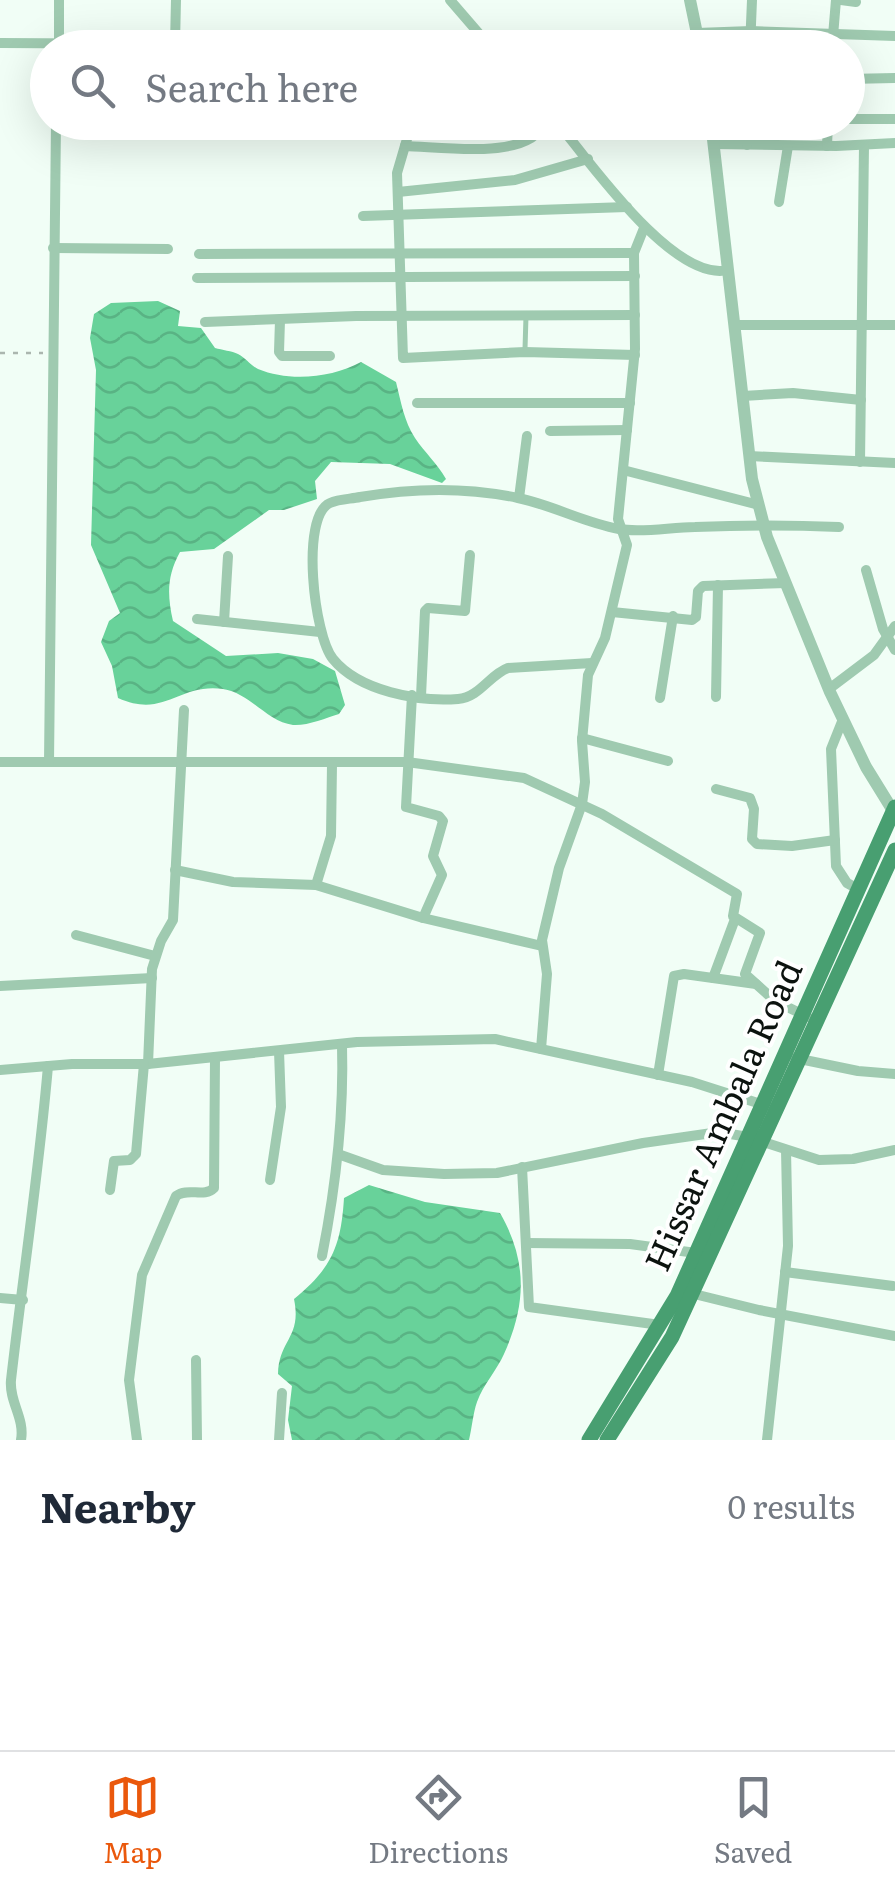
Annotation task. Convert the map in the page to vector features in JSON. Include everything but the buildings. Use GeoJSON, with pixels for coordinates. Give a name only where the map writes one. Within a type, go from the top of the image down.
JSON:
{"type":"FeatureCollection","features":[{"type":"Feature","properties":{"kind":"main road","name":"Hissar Ambala Road"},"geometry":{"type":"LineString","coordinates":[[810,1018],[858,889],[894,811]]}},
{"type":"Feature","properties":{"kind":"main road","name":"Hissar Ambala Road"},"geometry":{"type":"LineString","coordinates":[[589,1440],[660,1325],[686,1292],[810,1018],[895,850]]}},
{"type":"Feature","properties":{"kind":"main road","name":"Hissar Ambala Road"},"geometry":{"type":"LineString","coordinates":[[607,1440],[672,1337],[696,1253],[755,1140]]}},
{"type":"Feature","properties":{"kind":"street"},"geometry":{"type":"LineString","coordinates":[[59,0],[59,30]]}},
{"type":"Feature","properties":{"kind":"street"},"geometry":{"type":"LineString","coordinates":[[175,30],[176,0]]}},
{"type":"Feature","properties":{"kind":"street"},"geometry":{"type":"LineString","coordinates":[[450,0],[476,30]]}},
{"type":"Feature","properties":{"kind":"street"},"geometry":{"type":"LineString","coordinates":[[690,0],[697,30]]}},
{"type":"Feature","properties":{"kind":"street"},"geometry":{"type":"LineString","coordinates":[[750,30],[752,0]]}},
{"type":"Feature","properties":{"kind":"street"},"geometry":{"type":"LineString","coordinates":[[834,30],[838,0],[856,2]]}},
{"type":"Feature","properties":{"kind":"street"},"geometry":{"type":"LineString","coordinates":[[865,38],[895,36]]}},
{"type":"Feature","properties":{"kind":"street"},"geometry":{"type":"LineString","coordinates":[[0,42],[30,44]]}},
{"type":"Feature","properties":{"kind":"street"},"geometry":{"type":"LineString","coordinates":[[865,78],[895,78]]}},
{"type":"Feature","properties":{"kind":"street"},"geometry":{"type":"LineString","coordinates":[[865,119],[895,119]]}},
{"type":"Feature","properties":{"kind":"street"},"geometry":{"type":"LineString","coordinates":[[49,762],[56,140]]}},
{"type":"Feature","properties":{"kind":"street"},"geometry":{"type":"LineString","coordinates":[[407,140],[398,173],[402,358],[524,352],[634,355]]}},
{"type":"Feature","properties":{"kind":"street"},"geometry":{"type":"LineString","coordinates":[[405,146],[464,148],[514,145],[527,140]]}},
{"type":"Feature","properties":{"kind":"street"},"geometry":{"type":"LineString","coordinates":[[572,140],[644,228],[707,272],[728,270]]}},
{"type":"Feature","properties":{"kind":"street"},"geometry":{"type":"LineString","coordinates":[[713,140],[758,505],[829,689],[866,767],[894,811]]}},
{"type":"Feature","properties":{"kind":"street"},"geometry":{"type":"LineString","coordinates":[[746,140],[746,145]]}},
{"type":"Feature","properties":{"kind":"street"},"geometry":{"type":"LineString","coordinates":[[827,140],[827,146]]}},
{"type":"Feature","properties":{"kind":"street"},"geometry":{"type":"LineString","coordinates":[[714,144],[895,143]]}},
{"type":"Feature","properties":{"kind":"street"},"geometry":{"type":"LineString","coordinates":[[860,462],[864,145]]}},
{"type":"Feature","properties":{"kind":"street"},"geometry":{"type":"LineString","coordinates":[[780,202],[788,146]]}},
{"type":"Feature","properties":{"kind":"street"},"geometry":{"type":"LineString","coordinates":[[398,192],[515,180],[588,160]]}},
{"type":"Feature","properties":{"kind":"street"},"geometry":{"type":"LineString","coordinates":[[364,216],[627,208]]}},
{"type":"Feature","properties":{"kind":"street"},"geometry":{"type":"LineString","coordinates":[[542,1049],[547,974],[542,946],[559,868],[582,804],[586,685],[592,663],[606,638],[627,546],[618,519],[634,355],[634,253],[644,228]]}},
{"type":"Feature","properties":{"kind":"street"},"geometry":{"type":"LineString","coordinates":[[53,248],[168,249]]}},
{"type":"Feature","properties":{"kind":"street"},"geometry":{"type":"LineString","coordinates":[[199,254],[634,253]]}},
{"type":"Feature","properties":{"kind":"street"},"geometry":{"type":"LineString","coordinates":[[197,278],[634,276]]}},
{"type":"Feature","properties":{"kind":"street"},"geometry":{"type":"LineString","coordinates":[[205,322],[635,315]]}},
{"type":"Feature","properties":{"kind":"street"},"geometry":{"type":"LineString","coordinates":[[280,320],[282,356],[330,356]]}},
{"type":"Feature","properties":{"kind":"street"},"geometry":{"type":"LineString","coordinates":[[734,325],[895,325]]}},
{"type":"Feature","properties":{"kind":"street"},"geometry":{"type":"LineString","coordinates":[[743,396],[792,393],[861,400]]}},
{"type":"Feature","properties":{"kind":"street"},"geometry":{"type":"LineString","coordinates":[[417,403],[630,402]]}},
{"type":"Feature","properties":{"kind":"street"},"geometry":{"type":"LineString","coordinates":[[550,431],[627,430]]}},
{"type":"Feature","properties":{"kind":"street"},"geometry":{"type":"LineString","coordinates":[[519,498],[527,436]]}},
{"type":"Feature","properties":{"kind":"street"},"geometry":{"type":"LineString","coordinates":[[750,456],[895,463]]}},
{"type":"Feature","properties":{"kind":"street"},"geometry":{"type":"LineString","coordinates":[[624,470],[758,505]]}},
{"type":"Feature","properties":{"kind":"street"},"geometry":{"type":"LineString","coordinates":[[592,663],[508,668],[478,692],[460,699],[416,696],[368,686],[334,661],[320,632],[314,524],[321,510],[330,503],[382,493],[475,491],[519,498],[620,529],[764,524],[839,527]]}},
{"type":"Feature","properties":{"kind":"street"},"geometry":{"type":"LineString","coordinates":[[423,918],[442,875],[432,856],[442,818],[406,806],[407,762],[425,610],[465,611],[470,555]]}},
{"type":"Feature","properties":{"kind":"street"},"geometry":{"type":"LineString","coordinates":[[224,622],[228,556]]}},
{"type":"Feature","properties":{"kind":"street"},"geometry":{"type":"LineString","coordinates":[[866,570],[887,639],[895,650]]}},
{"type":"Feature","properties":{"kind":"street"},"geometry":{"type":"LineString","coordinates":[[612,612],[694,619],[699,588],[786,583]]}},
{"type":"Feature","properties":{"kind":"street"},"geometry":{"type":"LineString","coordinates":[[716,697],[718,585]]}},
{"type":"Feature","properties":{"kind":"street"},"geometry":{"type":"LineString","coordinates":[[660,698],[674,616]]}},
{"type":"Feature","properties":{"kind":"street"},"geometry":{"type":"LineString","coordinates":[[196,619],[320,632]]}},
{"type":"Feature","properties":{"kind":"street"},"geometry":{"type":"LineString","coordinates":[[829,689],[874,655],[895,626]]}},
{"type":"Feature","properties":{"kind":"street"},"geometry":{"type":"LineString","coordinates":[[110,1190],[114,1161],[134,1159],[155,956],[173,920],[184,710]]}},
{"type":"Feature","properties":{"kind":"street"},"geometry":{"type":"LineString","coordinates":[[843,719],[832,749],[836,866],[846,883],[858,889]]}},
{"type":"Feature","properties":{"kind":"street"},"geometry":{"type":"LineString","coordinates":[[582,738],[668,761]]}},
{"type":"Feature","properties":{"kind":"street"},"geometry":{"type":"LineString","coordinates":[[0,762],[407,762],[524,778],[582,804],[737,894],[734,919],[713,978]]}},
{"type":"Feature","properties":{"kind":"street"},"geometry":{"type":"LineString","coordinates":[[316,884],[331,836],[332,764]]}},
{"type":"Feature","properties":{"kind":"street"},"geometry":{"type":"LineString","coordinates":[[716,789],[750,798],[754,809],[752,839],[757,844],[792,846],[835,840]]}},
{"type":"Feature","properties":{"kind":"street"},"geometry":{"type":"LineString","coordinates":[[175,870],[233,882],[316,884],[423,918],[542,946]]}},
{"type":"Feature","properties":{"kind":"street"},"geometry":{"type":"LineString","coordinates":[[734,919],[760,933],[746,974],[775,1001],[810,1018]]}},
{"type":"Feature","properties":{"kind":"street"},"geometry":{"type":"LineString","coordinates":[[76,936],[155,956]]}},
{"type":"Feature","properties":{"kind":"street"},"geometry":{"type":"LineString","coordinates":[[658,1075],[674,976],[756,984]]}},
{"type":"Feature","properties":{"kind":"street"},"geometry":{"type":"LineString","coordinates":[[0,986],[152,978]]}},
{"type":"Feature","properties":{"kind":"street"},"geometry":{"type":"LineString","coordinates":[[0,1070],[146,1064],[342,1044],[495,1039],[692,1082],[770,1107]]}},
{"type":"Feature","properties":{"kind":"street"},"geometry":{"type":"LineString","coordinates":[[322,1256],[335,1189],[342,1044]]}},
{"type":"Feature","properties":{"kind":"street"},"geometry":{"type":"LineString","coordinates":[[270,1180],[280,1107],[279,1052]]}},
{"type":"Feature","properties":{"kind":"street"},"geometry":{"type":"LineString","coordinates":[[792,1057],[858,1071],[895,1074]]}},
{"type":"Feature","properties":{"kind":"street"},"geometry":{"type":"LineString","coordinates":[[138,1440],[129,1380],[142,1275],[176,1196],[182,1192],[207,1193],[214,1188],[215,1058]]}},
{"type":"Feature","properties":{"kind":"street"},"geometry":{"type":"LineString","coordinates":[[21,1440],[22,1421],[10,1386],[48,1066]]}},
{"type":"Feature","properties":{"kind":"street"},"geometry":{"type":"LineString","coordinates":[[338,1154],[383,1170],[415,1173],[497,1172],[719,1132],[819,1160],[853,1159],[895,1150]]}},
{"type":"Feature","properties":{"kind":"street"},"geometry":{"type":"LineString","coordinates":[[768,1440],[785,1272],[786,1150]]}},
{"type":"Feature","properties":{"kind":"street"},"geometry":{"type":"LineString","coordinates":[[522,1167],[528,1304],[532,1310],[660,1325]]}},
{"type":"Feature","properties":{"kind":"street"},"geometry":{"type":"LineString","coordinates":[[526,1242],[630,1244],[696,1253]]}},
{"type":"Feature","properties":{"kind":"street"},"geometry":{"type":"LineString","coordinates":[[785,1272],[893,1286]]}},
{"type":"Feature","properties":{"kind":"street"},"geometry":{"type":"LineString","coordinates":[[686,1292],[895,1336]]}},
{"type":"Feature","properties":{"kind":"street"},"geometry":{"type":"LineString","coordinates":[[0,1298],[23,1300]]}},
{"type":"Feature","properties":{"kind":"street"},"geometry":{"type":"LineString","coordinates":[[196,1360],[197,1440]]}},
{"type":"Feature","properties":{"kind":"street"},"geometry":{"type":"LineString","coordinates":[[279,1440],[282,1393]]}},
{"type":"Feature","properties":{"kind":"lane"},"geometry":{"type":"LineString","coordinates":[[524,352],[526,316]]}},
{"type":"Feature","properties":{"kind":"path"},"geometry":{"type":"LineString","coordinates":[[0,352],[52,353]]}},
{"type":"Feature","properties":{"kind":"water"},"geometry":{"type":"Polygon","coordinates":[[[158,301],[180,311],[178,326],[201,328],[215,348],[238,354],[258,369],[283,376],[310,376],[337,372],[361,362],[396,382],[411,432],[446,479],[442,483],[390,464],[331,462],[315,481],[317,499],[284,510],[269,510],[214,549],[180,552],[169,585],[173,621],[226,656],[278,653],[313,659],[335,671],[345,705],[339,714],[293,725],[223,689],[194,691],[148,705],[118,698],[112,666],[101,642],[109,621],[120,613],[91,545],[96,370],[90,338],[94,314],[111,303],[158,301]]]}},
{"type":"Feature","properties":{"kind":"water"},"geometry":{"type":"Polygon","coordinates":[[[369,1185],[425,1202],[500,1213],[509,1230],[521,1282],[517,1317],[504,1354],[477,1402],[469,1440],[292,1440],[288,1420],[292,1386],[278,1374],[295,1322],[294,1299],[317,1277],[332,1255],[344,1198],[369,1185]]]}}]}
